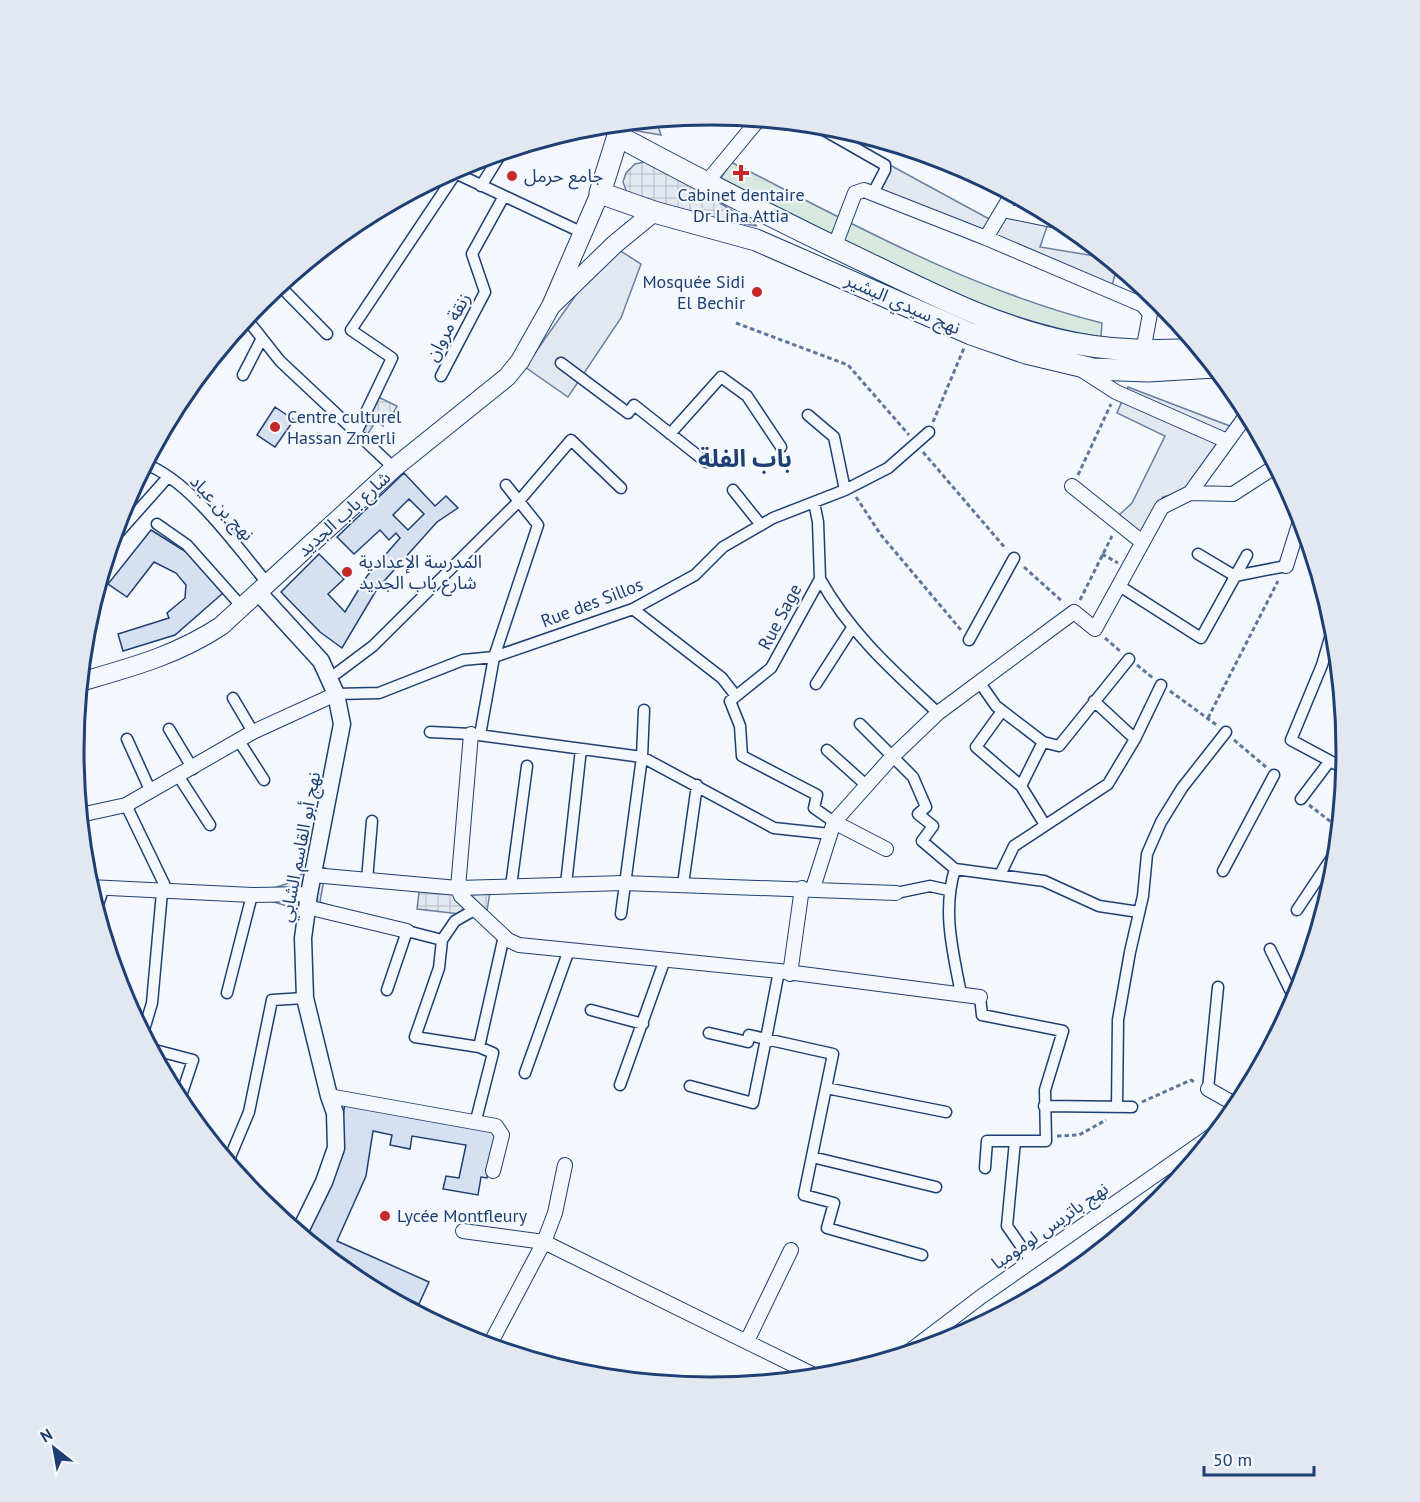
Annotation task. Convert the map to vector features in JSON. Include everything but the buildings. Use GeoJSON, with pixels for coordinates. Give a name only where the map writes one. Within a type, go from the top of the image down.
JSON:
{"type":"FeatureCollection","features":[{"type":"Feature","properties":{"kind":"main road"},"geometry":{"type":"LineString","coordinates":[[600,193],[620,131]]}},
{"type":"Feature","properties":{"kind":"main road","name":"نهج سيدي البشير"},"geometry":{"type":"LineString","coordinates":[[622,131],[706,183],[834,248],[978,314],[1023,331],[1061,340],[1122,350],[1190,349]]}},
{"type":"Feature","properties":{"kind":"main road","name":"نهج سيدي البشير"},"geometry":{"type":"LineString","coordinates":[[600,193],[654,212],[756,240],[971,334],[1026,353],[1078,366],[1148,370],[1205,367]]}},
{"type":"Feature","properties":{"kind":"main road","name":"شارع باب الجديد"},"geometry":{"type":"LineString","coordinates":[[88,680],[157,661],[199,641],[243,608],[394,468],[501,383],[520,361],[550,306],[600,193]]}},
{"type":"Feature","properties":{"kind":"main road","name":"شارع باب الجديد"},"geometry":{"type":"LineString","coordinates":[[550,306],[615,244],[654,212]]}},
{"type":"Feature","properties":{"kind":"main road"},"geometry":{"type":"LineString","coordinates":[[971,334],[978,314]]}},
{"type":"Feature","properties":{"kind":"street"},"geometry":{"type":"LineString","coordinates":[[706,183],[753,126]]}},
{"type":"Feature","properties":{"kind":"street"},"geometry":{"type":"LineString","coordinates":[[839,138],[885,165],[885,170],[873,193]]}},
{"type":"Feature","properties":{"kind":"street"},"geometry":{"type":"LineString","coordinates":[[481,186],[495,163]]}},
{"type":"Feature","properties":{"kind":"street"},"geometry":{"type":"LineString","coordinates":[[463,176],[583,233]]}},
{"type":"Feature","properties":{"kind":"street"},"geometry":{"type":"LineString","coordinates":[[357,431],[392,358],[351,330],[446,184]]}},
{"type":"Feature","properties":{"kind":"street"},"geometry":{"type":"LineString","coordinates":[[834,248],[856,191],[861,189],[986,238],[1145,306],[1150,314],[1143,351]]}},
{"type":"Feature","properties":{"kind":"street","name":"زنقة مروان"},"geometry":{"type":"LineString","coordinates":[[441,376],[485,291],[472,254],[504,196]]}},
{"type":"Feature","properties":{"kind":"street"},"geometry":{"type":"LineString","coordinates":[[986,238],[1008,201]]}},
{"type":"Feature","properties":{"kind":"street"},"geometry":{"type":"LineString","coordinates":[[1003,210],[1035,217]]}},
{"type":"Feature","properties":{"kind":"street"},"geometry":{"type":"LineString","coordinates":[[285,291],[327,334]]}},
{"type":"Feature","properties":{"kind":"street"},"geometry":{"type":"LineString","coordinates":[[251,325],[280,361],[394,468]]}},
{"type":"Feature","properties":{"kind":"street"},"geometry":{"type":"LineString","coordinates":[[243,375],[262,338]]}},
{"type":"Feature","properties":{"kind":"street"},"geometry":{"type":"LineString","coordinates":[[561,363],[628,413],[634,405],[706,462]]}},
{"type":"Feature","properties":{"kind":"street"},"geometry":{"type":"LineString","coordinates":[[1078,366],[1116,392],[1227,441]]}},
{"type":"Feature","properties":{"kind":"street"},"geometry":{"type":"LineString","coordinates":[[670,434],[721,377],[747,396],[781,447]]}},
{"type":"Feature","properties":{"kind":"street"},"geometry":{"type":"LineString","coordinates":[[808,415],[834,437],[848,488]]}},
{"type":"Feature","properties":{"kind":"street"},"geometry":{"type":"LineString","coordinates":[[690,1086],[753,1103],[766,1039],[808,888],[832,828],[866,785],[938,713],[1074,612],[1095,629],[1162,507],[1190,493],[1242,421]]}},
{"type":"Feature","properties":{"kind":"street","name":"Rue des Sillos"},"geometry":{"type":"LineString","coordinates":[[336,694],[379,693],[464,660],[494,657],[633,609],[695,575],[723,547],[761,525],[848,488],[888,468],[929,432]]}},
{"type":"Feature","properties":{"kind":"street"},"geometry":{"type":"LineString","coordinates":[[337,673],[373,646],[519,501],[571,440],[621,488]]}},
{"type":"Feature","properties":{"kind":"street","name":"نهج بن عياد"},"geometry":{"type":"LineString","coordinates":[[153,467],[159,469],[198,502],[263,588]]}},
{"type":"Feature","properties":{"kind":"street"},"geometry":{"type":"LineString","coordinates":[[1190,493],[1229,496],[1269,471]]}},
{"type":"Feature","properties":{"kind":"street"},"geometry":{"type":"LineString","coordinates":[[128,522],[168,477]]}},
{"type":"Feature","properties":{"kind":"street"},"geometry":{"type":"LineString","coordinates":[[506,485],[538,525],[494,657],[476,735],[458,888],[461,896],[504,936],[519,945],[664,962],[785,972],[980,997],[982,1015],[1063,1031],[1045,1090],[1046,1141],[987,1141],[985,1168]]}},
{"type":"Feature","properties":{"kind":"street"},"geometry":{"type":"LineString","coordinates":[[1072,486],[1142,542]]}},
{"type":"Feature","properties":{"kind":"street"},"geometry":{"type":"LineString","coordinates":[[733,490],[761,525]]}},
{"type":"Feature","properties":{"kind":"street","name":"Rue Sage"},"geometry":{"type":"LineString","coordinates":[[736,696],[771,668],[820,579],[818,522],[814,502]]}},
{"type":"Feature","properties":{"kind":"street"},"geometry":{"type":"LineString","coordinates":[[157,524],[187,545],[243,608]]}},
{"type":"Feature","properties":{"kind":"street"},"geometry":{"type":"LineString","coordinates":[[1198,554],[1235,576],[1286,566],[1296,533]]}},
{"type":"Feature","properties":{"kind":"street"},"geometry":{"type":"LineString","coordinates":[[1118,585],[1201,638],[1247,555]]}},
{"type":"Feature","properties":{"kind":"street"},"geometry":{"type":"LineString","coordinates":[[969,640],[1014,558]]}},
{"type":"Feature","properties":{"kind":"street"},"geometry":{"type":"LineString","coordinates":[[820,579],[836,608],[869,650],[938,713]]}},
{"type":"Feature","properties":{"kind":"street","name":"نهج أبو القاسم الشابي"},"geometry":{"type":"LineString","coordinates":[[263,588],[321,661],[341,710],[341,740],[313,874],[303,938],[305,998],[335,1113],[336,1148],[324,1182],[302,1226]]}},
{"type":"Feature","properties":{"kind":"street"},"geometry":{"type":"LineString","coordinates":[[633,609],[722,678],[736,696],[730,701],[740,726],[742,756],[817,795],[814,808],[832,828]]}},
{"type":"Feature","properties":{"kind":"street"},"geometry":{"type":"LineString","coordinates":[[816,684],[852,628]]}},
{"type":"Feature","properties":{"kind":"street"},"geometry":{"type":"LineString","coordinates":[[1327,647],[1291,740],[1336,765]]}},
{"type":"Feature","properties":{"kind":"street"},"geometry":{"type":"LineString","coordinates":[[980,683],[1002,711],[1043,742],[1059,746],[1129,659]]}},
{"type":"Feature","properties":{"kind":"street"},"geometry":{"type":"LineString","coordinates":[[1000,875],[1014,846],[1108,784],[1135,739],[1161,685]]}},
{"type":"Feature","properties":{"kind":"street"},"geometry":{"type":"LineString","coordinates":[[87,814],[126,806],[253,732],[336,694]]}},
{"type":"Feature","properties":{"kind":"street"},"geometry":{"type":"LineString","coordinates":[[232,698],[253,732]]}},
{"type":"Feature","properties":{"kind":"street"},"geometry":{"type":"LineString","coordinates":[[1094,701],[1135,739]]}},
{"type":"Feature","properties":{"kind":"street"},"geometry":{"type":"LineString","coordinates":[[621,914],[623,883],[642,758],[644,710]]}},
{"type":"Feature","properties":{"kind":"street"},"geometry":{"type":"LineString","coordinates":[[1002,711],[976,747],[1021,786],[1046,825]]}},
{"type":"Feature","properties":{"kind":"street"},"geometry":{"type":"LineString","coordinates":[[860,724],[913,777],[926,807],[918,814],[933,826],[922,842],[955,869],[1044,882],[1100,906],[1139,912]]}},
{"type":"Feature","properties":{"kind":"street"},"geometry":{"type":"LineString","coordinates":[[169,729],[193,769]]}},
{"type":"Feature","properties":{"kind":"street"},"geometry":{"type":"LineString","coordinates":[[429,732],[476,735],[642,758],[698,785],[774,828],[832,828],[886,849]]}},
{"type":"Feature","properties":{"kind":"street"},"geometry":{"type":"LineString","coordinates":[[1117,1107],[1118,1020],[1139,912],[1147,855],[1161,822],[1182,788],[1226,732]]}},
{"type":"Feature","properties":{"kind":"street"},"geometry":{"type":"LineString","coordinates":[[127,739],[151,792]]}},
{"type":"Feature","properties":{"kind":"street"},"geometry":{"type":"LineString","coordinates":[[239,741],[264,780]]}},
{"type":"Feature","properties":{"kind":"street"},"geometry":{"type":"LineString","coordinates":[[1021,786],[1043,742]]}},
{"type":"Feature","properties":{"kind":"street"},"geometry":{"type":"LineString","coordinates":[[566,884],[581,749]]}},
{"type":"Feature","properties":{"kind":"street"},"geometry":{"type":"LineString","coordinates":[[827,750],[866,785]]}},
{"type":"Feature","properties":{"kind":"street"},"geometry":{"type":"LineString","coordinates":[[1301,799],[1329,762]]}},
{"type":"Feature","properties":{"kind":"street"},"geometry":{"type":"LineString","coordinates":[[511,885],[527,766]]}},
{"type":"Feature","properties":{"kind":"street"},"geometry":{"type":"LineString","coordinates":[[1223,871],[1274,775]]}},
{"type":"Feature","properties":{"kind":"street"},"geometry":{"type":"LineString","coordinates":[[179,777],[210,825]]}},
{"type":"Feature","properties":{"kind":"street"},"geometry":{"type":"LineString","coordinates":[[683,884],[698,785]]}},
{"type":"Feature","properties":{"kind":"street"},"geometry":{"type":"LineString","coordinates":[[126,806],[165,892],[152,1003],[146,1022]]}},
{"type":"Feature","properties":{"kind":"street"},"geometry":{"type":"LineString","coordinates":[[366,879],[372,821]]}},
{"type":"Feature","properties":{"kind":"street"},"geometry":{"type":"LineString","coordinates":[[1297,910],[1325,868]]}},
{"type":"Feature","properties":{"kind":"street"},"geometry":{"type":"LineString","coordinates":[[955,869],[948,890],[949,935],[961,994]]}},
{"type":"Feature","properties":{"kind":"street"},"geometry":{"type":"LineString","coordinates":[[313,874],[458,888],[623,883],[896,893],[930,886],[948,890]]}},
{"type":"Feature","properties":{"kind":"street"},"geometry":{"type":"LineString","coordinates":[[99,887],[252,895],[308,901],[442,940]]}},
{"type":"Feature","properties":{"kind":"street"},"geometry":{"type":"LineString","coordinates":[[101,895],[104,887]]}},
{"type":"Feature","properties":{"kind":"street"},"geometry":{"type":"LineString","coordinates":[[227,993],[252,895]]}},
{"type":"Feature","properties":{"kind":"street"},"geometry":{"type":"LineString","coordinates":[[476,909],[455,921],[442,940],[438,968],[415,1037],[479,1047],[493,1053],[476,1120]]}},
{"type":"Feature","properties":{"kind":"street"},"geometry":{"type":"LineString","coordinates":[[387,990],[407,931]]}},
{"type":"Feature","properties":{"kind":"street"},"geometry":{"type":"LineString","coordinates":[[479,1047],[504,936]]}},
{"type":"Feature","properties":{"kind":"street"},"geometry":{"type":"LineString","coordinates":[[1270,949],[1289,988]]}},
{"type":"Feature","properties":{"kind":"street"},"geometry":{"type":"LineString","coordinates":[[525,1073],[569,950]]}},
{"type":"Feature","properties":{"kind":"street"},"geometry":{"type":"LineString","coordinates":[[620,1085],[664,962]]}},
{"type":"Feature","properties":{"kind":"street"},"geometry":{"type":"LineString","coordinates":[[1218,987],[1208,1089],[1229,1101]]}},
{"type":"Feature","properties":{"kind":"street"},"geometry":{"type":"LineString","coordinates":[[231,1154],[249,1112],[272,1000],[305,998]]}},
{"type":"Feature","properties":{"kind":"street"},"geometry":{"type":"LineString","coordinates":[[591,1010],[643,1024]]}},
{"type":"Feature","properties":{"kind":"street"},"geometry":{"type":"LineString","coordinates":[[709,1033],[748,1042],[749,1035],[833,1054],[804,1195],[834,1203],[826,1228],[922,1256]]}},
{"type":"Feature","properties":{"kind":"street"},"geometry":{"type":"LineString","coordinates":[[162,1052],[193,1060],[183,1089]]}},
{"type":"Feature","properties":{"kind":"street"},"geometry":{"type":"LineString","coordinates":[[826,1088],[946,1112]]}},
{"type":"Feature","properties":{"kind":"street"},"geometry":{"type":"LineString","coordinates":[[329,1096],[476,1120],[496,1126],[501,1131],[493,1172]]}},
{"type":"Feature","properties":{"kind":"street"},"geometry":{"type":"LineString","coordinates":[[1044,1106],[1132,1107]]}},
{"type":"Feature","properties":{"kind":"street"},"geometry":{"type":"LineString","coordinates":[[1015,1141],[1007,1226],[1032,1262]]}},
{"type":"Feature","properties":{"kind":"street","name":"نهج باتريس لومومبا"},"geometry":{"type":"LineString","coordinates":[[929,1337],[1194,1148]]}},
{"type":"Feature","properties":{"kind":"street"},"geometry":{"type":"LineString","coordinates":[[812,1157],[936,1187]]}},
{"type":"Feature","properties":{"kind":"street"},"geometry":{"type":"LineString","coordinates":[[493,1338],[544,1242],[555,1213],[565,1165]]}},
{"type":"Feature","properties":{"kind":"street"},"geometry":{"type":"LineString","coordinates":[[463,1231],[544,1242],[804,1370]]}},
{"type":"Feature","properties":{"kind":"street"},"geometry":{"type":"LineString","coordinates":[[747,1341],[791,1250]]}},
{"type":"Feature","properties":{"kind":"path"},"geometry":{"type":"LineString","coordinates":[[929,432],[971,334]]}},
{"type":"Feature","properties":{"kind":"path"},"geometry":{"type":"LineString","coordinates":[[1072,486],[1116,392]]}},
{"type":"Feature","properties":{"kind":"path"},"geometry":{"type":"LineString","coordinates":[[848,488],[881,535],[969,640]]}},
{"type":"Feature","properties":{"kind":"path"},"geometry":{"type":"LineString","coordinates":[[1074,612],[1119,524]]}},
{"type":"Feature","properties":{"kind":"path"},"geometry":{"type":"LineString","coordinates":[[1102,554],[1127,568]]}},
{"type":"Feature","properties":{"kind":"path"},"geometry":{"type":"LineString","coordinates":[[1208,718],[1286,566]]}},
{"type":"Feature","properties":{"kind":"shaded area"},"geometry":{"type":"Polygon","coordinates":[[[658,127],[661,135],[631,130],[658,127]]]}},
{"type":"Feature","properties":{"kind":"shaded area"},"geometry":{"type":"Polygon","coordinates":[[[649,161],[757,226],[697,217],[627,193],[623,182],[626,173],[635,164],[649,161]]]}},
{"type":"Feature","properties":{"kind":"shaded area"},"geometry":{"type":"Polygon","coordinates":[[[731,162],[866,231],[958,274],[1053,309],[1102,323],[1101,337],[1002,312],[953,293],[858,250],[721,178],[731,162]]]}},
{"type":"Feature","properties":{"kind":"shaded area"},"geometry":{"type":"Polygon","coordinates":[[[888,164],[991,220],[1004,199],[1048,225],[1040,247],[1093,256],[1115,274],[1111,288],[873,192],[888,164]]]}},
{"type":"Feature","properties":{"kind":"shaded area"},"geometry":{"type":"Polygon","coordinates":[[[616,248],[641,264],[621,318],[568,397],[525,367],[583,285],[616,248]]]}},
{"type":"Feature","properties":{"kind":"shaded area"},"geometry":{"type":"Polygon","coordinates":[[[1128,387],[1230,426],[1238,415],[1245,427],[1192,489],[1163,497],[1139,534],[1116,518],[1132,503],[1165,436],[1117,413],[1128,387]]]}},
{"type":"Feature","properties":{"kind":"shaded area"},"geometry":{"type":"Polygon","coordinates":[[[374,395],[397,406],[390,419],[387,417],[383,426],[376,421],[365,438],[357,431],[374,395]]]}},
{"type":"Feature","properties":{"kind":"shaded area"},"geometry":{"type":"Polygon","coordinates":[[[315,866],[326,868],[320,902],[338,908],[306,912],[252,895],[286,884],[315,866]]]}},
{"type":"Feature","properties":{"kind":"shaded area"},"geometry":{"type":"Polygon","coordinates":[[[420,884],[491,886],[486,917],[417,909],[420,884]]]}},
{"type":"Feature","properties":{"kind":"place","name":"Cabinet dentaire Dr Lina Attia"},"geometry":{"type":"Point","coordinates":[741,173]}},
{"type":"Feature","properties":{"kind":"place","name":"جامع حرمل"},"geometry":{"type":"Point","coordinates":[512,176]}},
{"type":"Feature","properties":{"kind":"place","name":"Mosquée Sidi El Bechir"},"geometry":{"type":"Point","coordinates":[757,292]}},
{"type":"Feature","properties":{"kind":"place","name":"Centre culturel Hassan Zmerli"},"geometry":{"type":"Point","coordinates":[275,427]}},
{"type":"Feature","properties":{"kind":"place","name":"المدرسة الإعدادية شارع باب الجديد"},"geometry":{"type":"Point","coordinates":[347,572]}},
{"type":"Feature","properties":{"kind":"place","name":"Lycée Montfleury"},"geometry":{"type":"Point","coordinates":[385,1216]}},
{"type":"Feature","properties":{"kind":"district","name":"باب الفلة"},"geometry":{"type":"Point","coordinates":[745,459]}}]}
